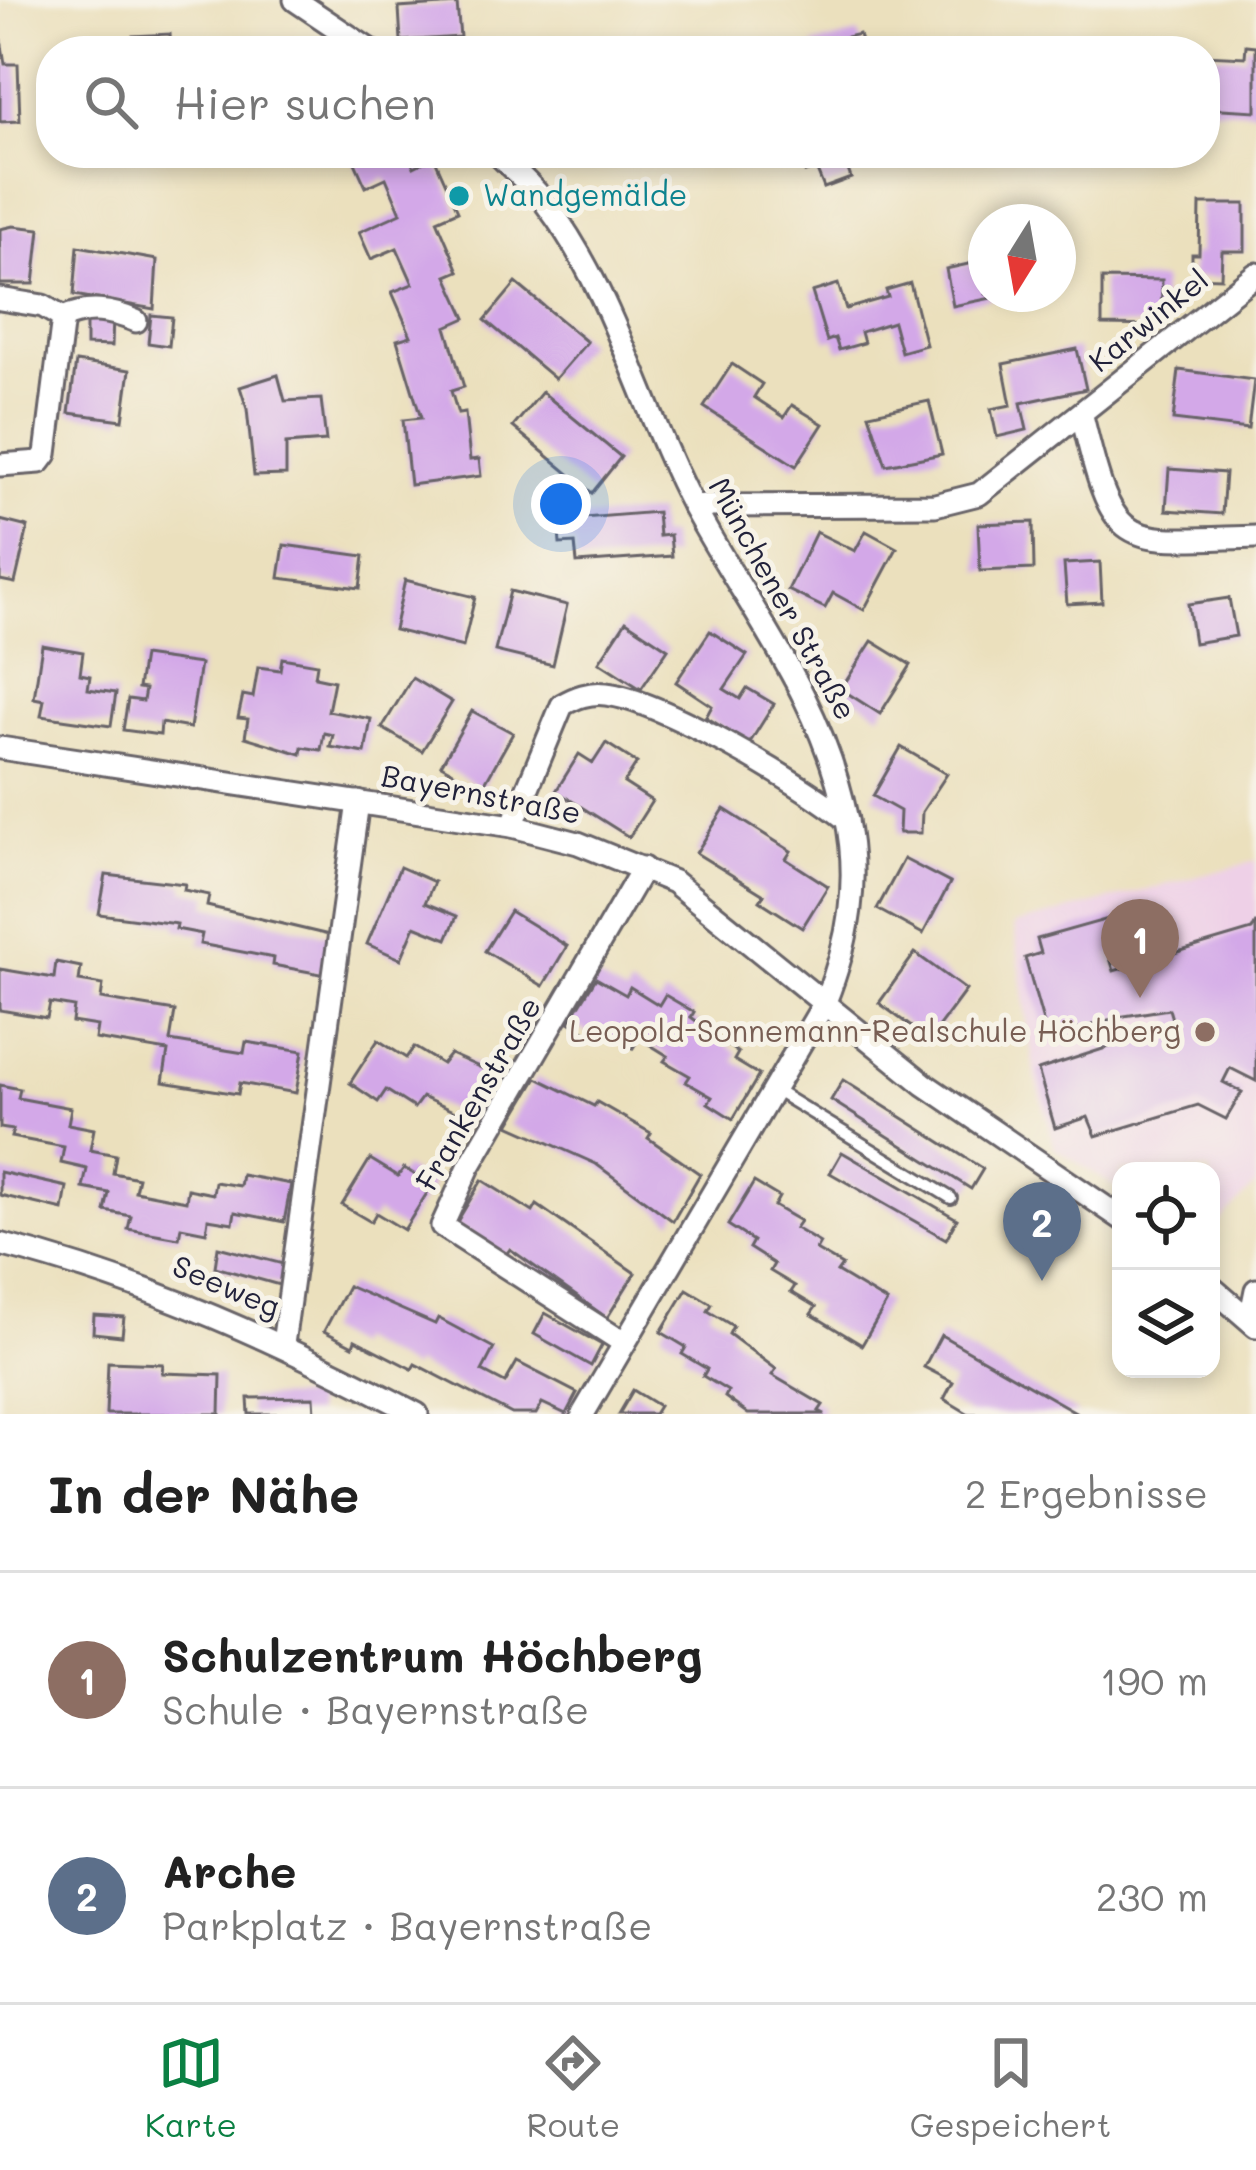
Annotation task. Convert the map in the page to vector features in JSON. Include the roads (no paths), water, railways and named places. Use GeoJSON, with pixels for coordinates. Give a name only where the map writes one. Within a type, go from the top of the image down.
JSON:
{"type":"FeatureCollection","features":[{"type":"Feature","properties":{"kind":"street"},"geometry":{"type":"LineString","coordinates":[[295,0],[349,36]]}},
{"type":"Feature","properties":{"kind":"street","name":"Münchener Straße"},"geometry":{"type":"LineString","coordinates":[[511,168],[546,203],[586,266],[693,506],[826,736],[848,821],[854,888],[845,952],[825,1002],[583,1414]]}},
{"type":"Feature","properties":{"kind":"street","name":"Karwinkel"},"geometry":{"type":"LineString","coordinates":[[693,506],[935,505],[979,494],[1256,274]]}},
{"type":"Feature","properties":{"kind":"street"},"geometry":{"type":"LineString","coordinates":[[0,299],[44,306],[63,318]]}},
{"type":"Feature","properties":{"kind":"street"},"geometry":{"type":"LineString","coordinates":[[63,318],[79,311],[115,311],[136,321]]}},
{"type":"Feature","properties":{"kind":"street"},"geometry":{"type":"LineString","coordinates":[[0,465],[40,462],[46,454],[63,318]]}},
{"type":"Feature","properties":{"kind":"street"},"geometry":{"type":"LineString","coordinates":[[1082,416],[1103,503],[1126,530],[1166,539],[1256,537]]}},
{"type":"Feature","properties":{"kind":"street"},"geometry":{"type":"LineString","coordinates":[[512,826],[562,705],[602,693],[626,698],[747,756],[809,789],[848,821]]}},
{"type":"Feature","properties":{"kind":"street","name":"Bayernstraße"},"geometry":{"type":"LineString","coordinates":[[0,748],[512,826],[643,868],[674,883],[924,1084],[1112,1212]]}},
{"type":"Feature","properties":{"kind":"street","name":"Bayernstraße"},"geometry":{"type":"LineString","coordinates":[[283,1344],[358,802]]}},
{"type":"Feature","properties":{"kind":"street","name":"Frankenstraße"},"geometry":{"type":"LineString","coordinates":[[624,1343],[442,1226],[469,1167],[643,868]]}},
{"type":"Feature","properties":{"kind":"street","name":"Seeweg"},"geometry":{"type":"LineString","coordinates":[[0,1244],[153,1288],[283,1344],[417,1414]]}},
{"type":"Feature","properties":{"kind":"street"},"geometry":{"type":"LineString","coordinates":[[1253,1323],[1256,1290]]}},
{"type":"Feature","properties":{"kind":"street"},"geometry":{"type":"LineString","coordinates":[[1220,1295],[1253,1323]]}},
{"type":"Feature","properties":{"kind":"lane"},"geometry":{"type":"LineString","coordinates":[[776,1090],[951,1198]]}},
{"type":"Feature","properties":{"kind":"place","name":"Wandgemälde"},"geometry":{"type":"Point","coordinates":[459,196]}},
{"type":"Feature","properties":{"kind":"place","name":"Schulzentrum Höchberg"},"geometry":{"type":"Point","coordinates":[1140,998]}},
{"type":"Feature","properties":{"kind":"place","name":"Leopold-Sonnemann-Realschule Höchberg"},"geometry":{"type":"Point","coordinates":[1205,1032]}},
{"type":"Feature","properties":{"kind":"place","name":"Arche"},"geometry":{"type":"Point","coordinates":[1042,1281]}}]}
